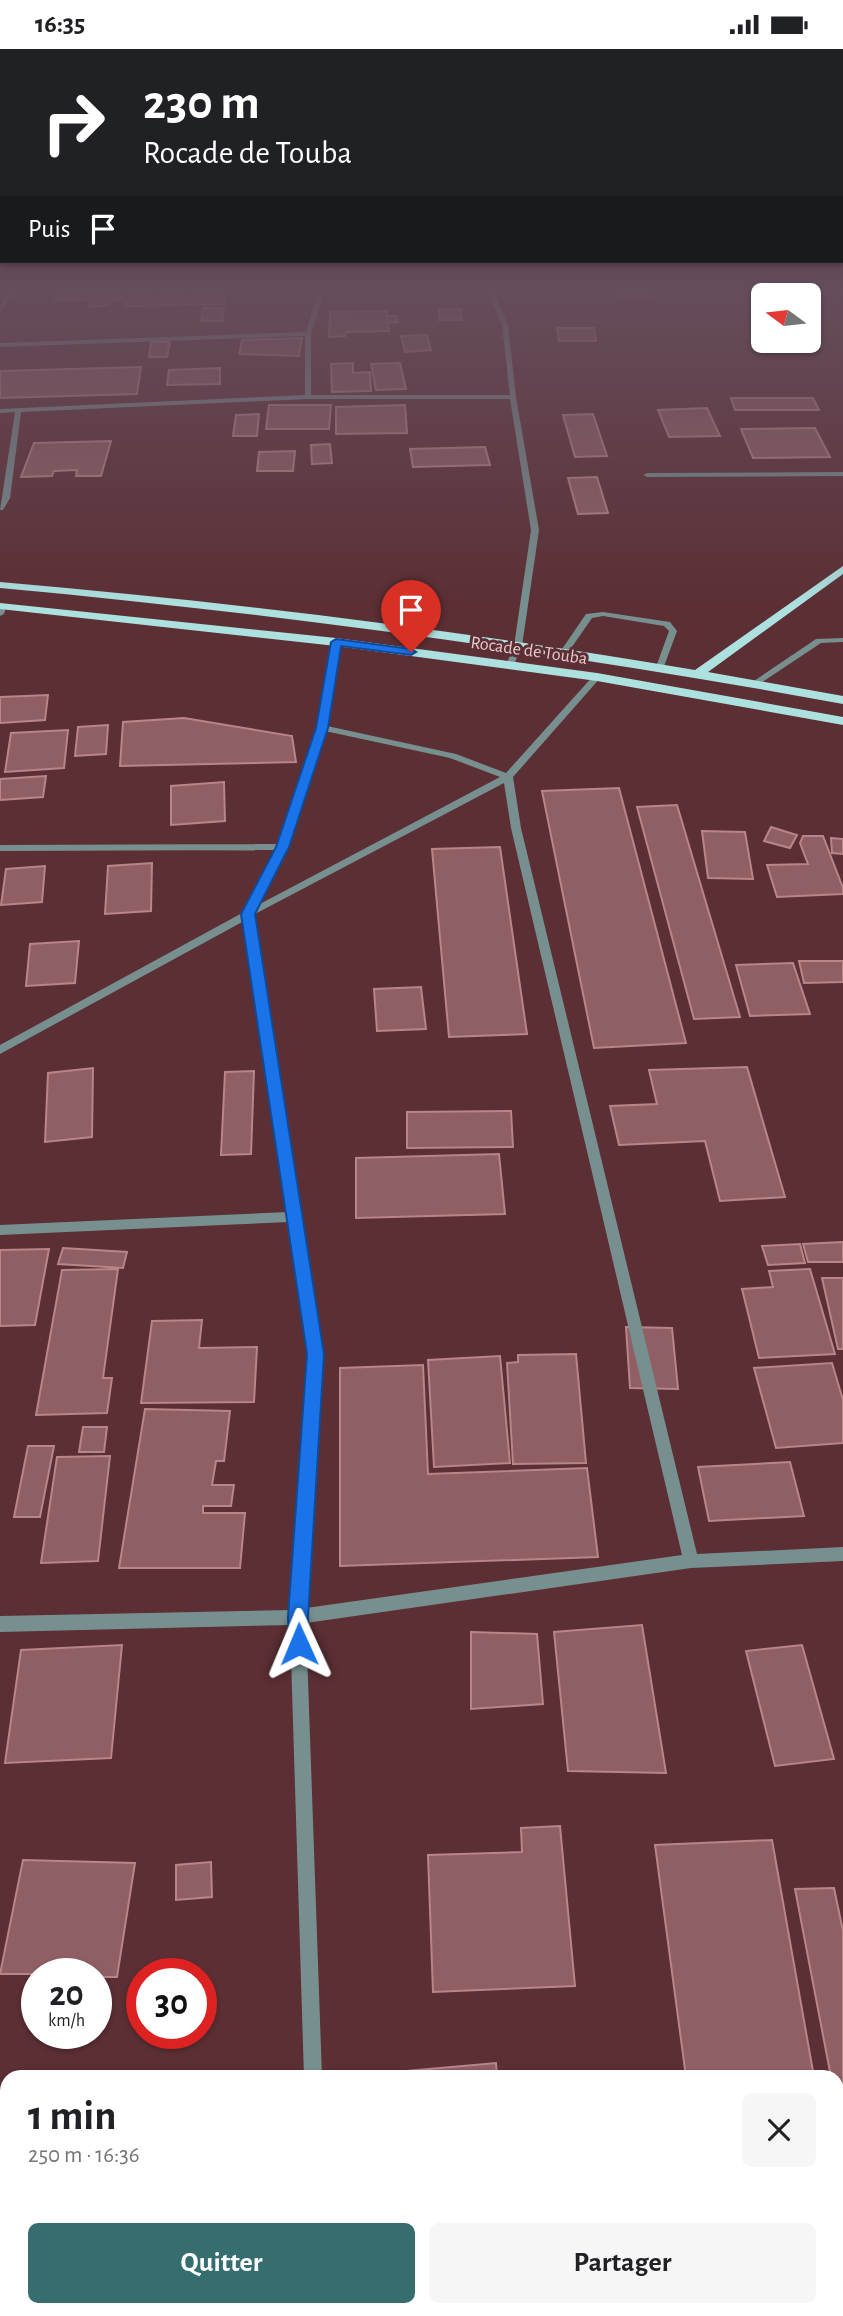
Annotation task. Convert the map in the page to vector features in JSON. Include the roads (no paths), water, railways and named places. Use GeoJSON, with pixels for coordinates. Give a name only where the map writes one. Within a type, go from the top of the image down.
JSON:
{"type":"FeatureCollection","features":[{"type":"Feature","properties":{"kind":"main road"},"geometry":{"type":"LineString","coordinates":[[675,691],[843,569]]}},
{"type":"Feature","properties":{"kind":"main road","name":"Rocade de Touba"},"geometry":{"type":"LineString","coordinates":[[0,586],[342,621],[699,673],[843,700]]}},
{"type":"Feature","properties":{"kind":"main road","name":"Rocade de Touba"},"geometry":{"type":"LineString","coordinates":[[1,609],[336,642],[510,665],[597,677],[843,721]]}},
{"type":"Feature","properties":{"kind":"street"},"geometry":{"type":"LineString","coordinates":[[0,411],[308,397],[513,397],[535,530],[517,646],[510,665]]}},
{"type":"Feature","properties":{"kind":"street"},"geometry":{"type":"LineString","coordinates":[[0,508],[18,411]]}},
{"type":"Feature","properties":{"kind":"street"},"geometry":{"type":"LineString","coordinates":[[647,475],[843,474]]}},
{"type":"Feature","properties":{"kind":"street"},"geometry":{"type":"LineString","coordinates":[[564,652],[589,616],[615,616],[667,624],[673,631],[660,667]]}},
{"type":"Feature","properties":{"kind":"street"},"geometry":{"type":"LineString","coordinates":[[755,683],[820,641],[843,640]]}},
{"type":"Feature","properties":{"kind":"street"},"geometry":{"type":"LineString","coordinates":[[313,2070],[298,1617],[316,1354],[248,914],[282,847],[322,728],[336,642]]}},
{"type":"Feature","properties":{"kind":"street"},"geometry":{"type":"LineString","coordinates":[[0,1050],[248,914],[508,777],[597,677]]}},
{"type":"Feature","properties":{"kind":"street"},"geometry":{"type":"LineString","coordinates":[[322,728],[453,756],[508,777]]}},
{"type":"Feature","properties":{"kind":"street"},"geometry":{"type":"LineString","coordinates":[[508,777],[516,828],[691,1561]]}},
{"type":"Feature","properties":{"kind":"street"},"geometry":{"type":"LineString","coordinates":[[0,848],[282,847]]}},
{"type":"Feature","properties":{"kind":"street"},"geometry":{"type":"LineString","coordinates":[[0,1230],[294,1217]]}},
{"type":"Feature","properties":{"kind":"street"},"geometry":{"type":"LineString","coordinates":[[0,1624],[298,1617],[691,1561],[843,1554]]}}]}
